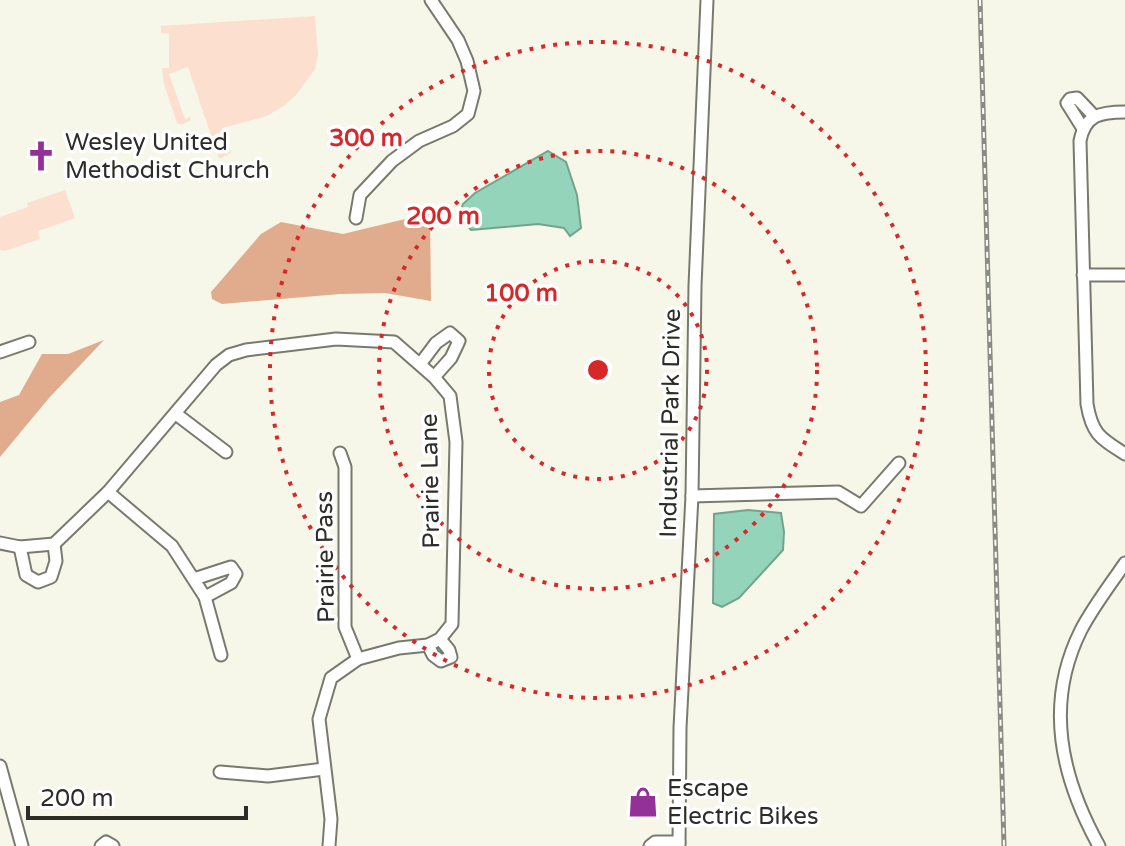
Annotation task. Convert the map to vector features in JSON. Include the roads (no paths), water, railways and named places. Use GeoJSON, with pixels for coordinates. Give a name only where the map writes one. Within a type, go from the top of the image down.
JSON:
{"type":"FeatureCollection","features":[{"type":"Feature","properties":{"kind":"street"},"geometry":{"type":"LineString","coordinates":[[356,218],[360,195],[392,161],[419,141],[453,126],[468,114],[474,91],[467,61],[458,40],[431,0]]}},
{"type":"Feature","properties":{"kind":"street","name":"Industrial Park Drive"},"geometry":{"type":"LineString","coordinates":[[679,844],[680,728],[692,496],[695,286],[707,0]]}},
{"type":"Feature","properties":{"kind":"street"},"geometry":{"type":"LineString","coordinates":[[1082,127],[1067,103],[1070,99],[1077,98],[1094,116]]}},
{"type":"Feature","properties":{"kind":"street"},"geometry":{"type":"LineString","coordinates":[[1125,112],[1094,116],[1082,127],[1080,141],[1087,404],[1090,423],[1101,437],[1125,454]]}},
{"type":"Feature","properties":{"kind":"street"},"geometry":{"type":"LineString","coordinates":[[1083,275],[1125,275]]}},
{"type":"Feature","properties":{"kind":"street"},"geometry":{"type":"LineString","coordinates":[[421,363],[436,343],[450,333],[459,341],[451,358],[434,377]]}},
{"type":"Feature","properties":{"kind":"street","name":"Prairie Lane"},"geometry":{"type":"LineString","coordinates":[[54,544],[108,492],[216,365],[229,355],[246,350],[336,339],[394,342],[421,363],[450,396],[456,442],[452,624],[440,639],[451,657],[441,661],[433,655],[428,645]]}},
{"type":"Feature","properties":{"kind":"street"},"geometry":{"type":"LineString","coordinates":[[0,352],[29,342]]}},
{"type":"Feature","properties":{"kind":"street"},"geometry":{"type":"LineString","coordinates":[[176,414],[226,452]]}},
{"type":"Feature","properties":{"kind":"street","name":"Prairie Pass"},"geometry":{"type":"LineString","coordinates":[[340,453],[345,467],[345,627],[358,659]]}},
{"type":"Feature","properties":{"kind":"street"},"geometry":{"type":"LineString","coordinates":[[692,496],[838,492],[861,506],[899,463]]}},
{"type":"Feature","properties":{"kind":"street"},"geometry":{"type":"LineString","coordinates":[[108,492],[172,546],[205,597],[221,655]]}},
{"type":"Feature","properties":{"kind":"street"},"geometry":{"type":"LineString","coordinates":[[0,543],[20,547],[54,544],[56,561],[51,577],[38,582],[26,575],[20,547]]}},
{"type":"Feature","properties":{"kind":"street"},"geometry":{"type":"LineString","coordinates":[[1099,846],[1083,818],[1067,775],[1061,734],[1061,692],[1069,659],[1082,629],[1125,563]]}},
{"type":"Feature","properties":{"kind":"street"},"geometry":{"type":"LineString","coordinates":[[194,579],[231,567],[236,574],[231,583],[205,597]]}},
{"type":"Feature","properties":{"kind":"street"},"geometry":{"type":"LineString","coordinates":[[329,846],[331,819],[319,719],[331,678],[358,659],[399,648],[428,645],[440,639]]}},
{"type":"Feature","properties":{"kind":"street"},"geometry":{"type":"LineString","coordinates":[[0,766],[22,846]]}},
{"type":"Feature","properties":{"kind":"street"},"geometry":{"type":"LineString","coordinates":[[220,772],[268,776],[324,769]]}},
{"type":"Feature","properties":{"kind":"street"},"geometry":{"type":"LineString","coordinates":[[101,846],[106,842],[113,846]]}},
{"type":"Feature","properties":{"kind":"street"},"geometry":{"type":"LineString","coordinates":[[650,846],[655,842],[679,844]]}},
{"type":"Feature","properties":{"kind":"railway"},"geometry":{"type":"LineString","coordinates":[[980,0],[1004,846]]}},
{"type":"Feature","properties":{"kind":"place","name":"Wesley United Methodist Church"},"geometry":{"type":"Point","coordinates":[41,156]}},
{"type":"Feature","properties":{"kind":"place","name":"Escape Electric Bikes"},"geometry":{"type":"Point","coordinates":[643,802]}}]}
